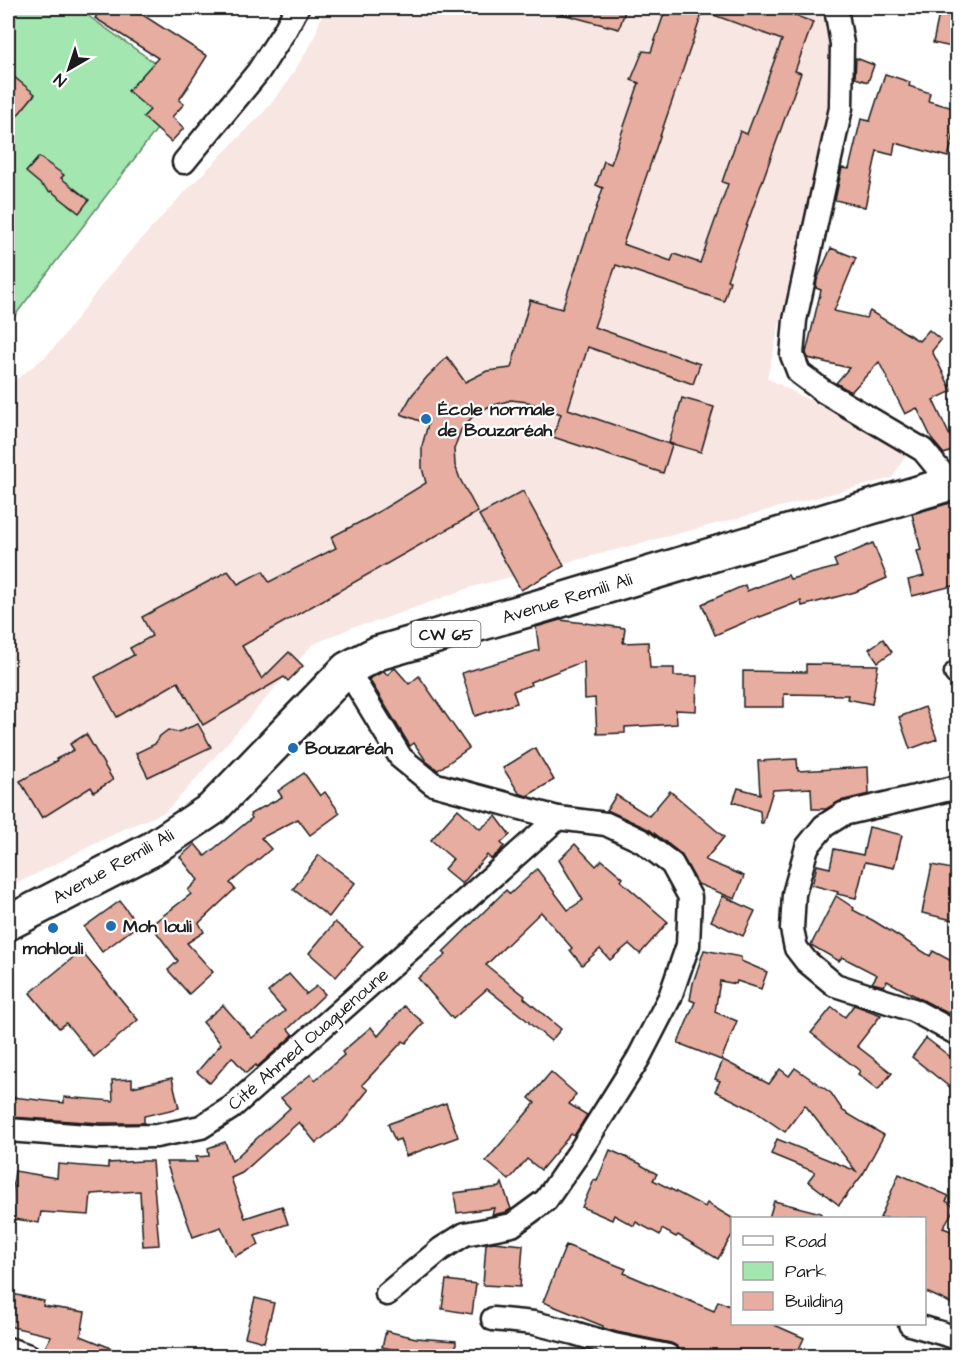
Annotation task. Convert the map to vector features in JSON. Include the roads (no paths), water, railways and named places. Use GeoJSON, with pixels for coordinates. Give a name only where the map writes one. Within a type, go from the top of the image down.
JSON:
{"type":"FeatureCollection","features":[{"type":"Feature","properties":{"kind":"main road","name":"Avenue Remili Ali"},"geometry":{"type":"LineString","coordinates":[[8,923],[150,850],[212,809],[347,669],[378,653],[954,482]]}},
{"type":"Feature","properties":{"kind":"street"},"geometry":{"type":"LineString","coordinates":[[184,162],[258,72],[297,8]]}},
{"type":"Feature","properties":{"kind":"street"},"geometry":{"type":"LineString","coordinates":[[836,8],[842,44],[841,108],[795,320],[792,355],[799,373],[823,391],[923,450],[954,482]]}},
{"type":"Feature","properties":{"kind":"street"},"geometry":{"type":"LineString","coordinates":[[347,669],[401,758],[433,784],[558,818],[606,824],[642,841],[672,864],[690,897],[688,945],[670,997],[638,1059],[546,1200],[512,1225],[465,1234],[441,1250],[387,1294]]}},
{"type":"Feature","properties":{"kind":"street"},"geometry":{"type":"LineString","coordinates":[[957,787],[843,814],[824,826],[807,847],[794,894],[792,929],[796,948],[806,961],[835,985],[913,1010],[957,1034]]}},
{"type":"Feature","properties":{"kind":"street","name":"Cité Ahmed Ouaguenoune"},"geometry":{"type":"LineString","coordinates":[[8,1130],[111,1137],[156,1136],[201,1127],[231,1108],[558,818]]}},
{"type":"Feature","properties":{"kind":"street"},"geometry":{"type":"LineString","coordinates":[[493,1319],[534,1323],[574,1333],[613,1351],[668,1356]]}},
{"type":"Feature","properties":{"kind":"street"},"geometry":{"type":"LineString","coordinates":[[916,1325],[957,1338]]}},
{"type":"Feature","properties":{"kind":"street"},"geometry":{"type":"LineString","coordinates":[[8,1349],[28,1356]]}},
{"type":"Feature","properties":{"kind":"place","name":"École normale de Bouzaréah"},"geometry":{"type":"Point","coordinates":[426,419]}},
{"type":"Feature","properties":{"kind":"place","name":"Bouzaréah"},"geometry":{"type":"Point","coordinates":[293,748]}},
{"type":"Feature","properties":{"kind":"place","name":"Moh louli"},"geometry":{"type":"Point","coordinates":[111,926]}},
{"type":"Feature","properties":{"kind":"place","name":"mohlouli"},"geometry":{"type":"Point","coordinates":[53,928]}}]}
